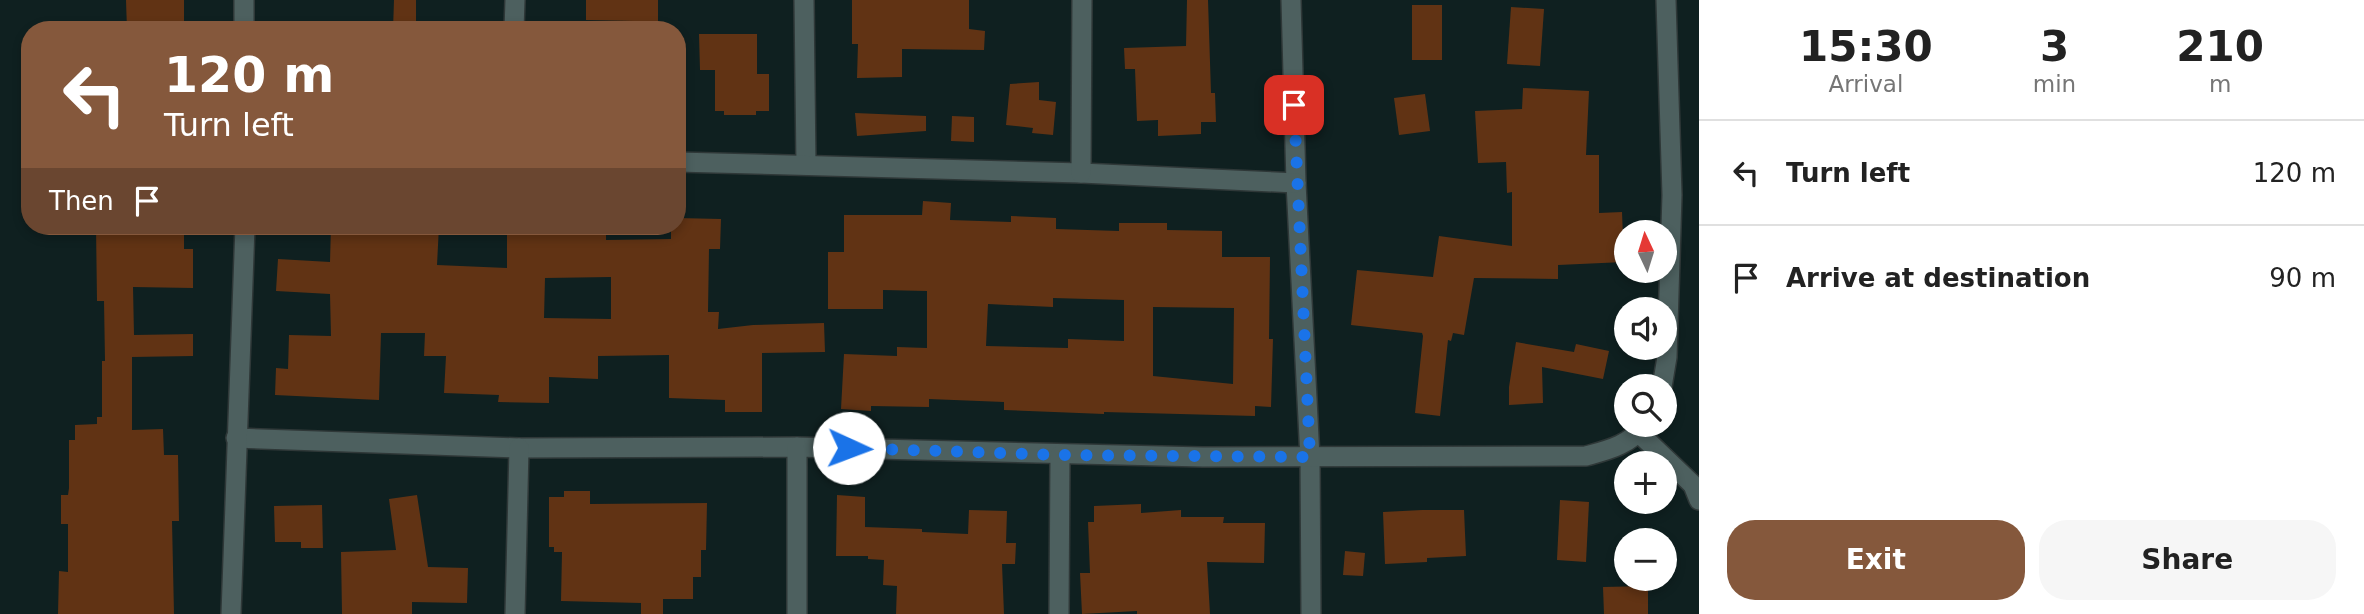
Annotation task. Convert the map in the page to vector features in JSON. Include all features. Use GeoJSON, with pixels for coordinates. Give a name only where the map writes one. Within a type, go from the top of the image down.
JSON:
{"type":"FeatureCollection","features":[{"type":"Feature","properties":{"kind":"street"},"geometry":{"type":"LineString","coordinates":[[244,0],[244,21]]}},
{"type":"Feature","properties":{"kind":"street"},"geometry":{"type":"LineString","coordinates":[[514,21],[515,0]]}},
{"type":"Feature","properties":{"kind":"street"},"geometry":{"type":"LineString","coordinates":[[804,0],[806,165]]}},
{"type":"Feature","properties":{"kind":"street"},"geometry":{"type":"LineString","coordinates":[[1081,173],[1082,0]]}},
{"type":"Feature","properties":{"kind":"street"},"geometry":{"type":"LineString","coordinates":[[1291,0],[1296,183],[1310,457],[1311,614]]}},
{"type":"Feature","properties":{"kind":"street"},"geometry":{"type":"LineString","coordinates":[[1664,374],[1672,195],[1666,0]]}},
{"type":"Feature","properties":{"kind":"street"},"geometry":{"type":"LineString","coordinates":[[686,162],[1081,173],[1296,183]]}},
{"type":"Feature","properties":{"kind":"street"},"geometry":{"type":"LineString","coordinates":[[231,614],[245,235]]}},
{"type":"Feature","properties":{"kind":"street"},"geometry":{"type":"LineString","coordinates":[[236,438],[519,448],[797,447],[1060,455],[1310,457],[1586,456],[1615,449],[1631,437]]}},
{"type":"Feature","properties":{"kind":"street"},"geometry":{"type":"LineString","coordinates":[[1648,437],[1693,485],[1699,500]]}},
{"type":"Feature","properties":{"kind":"street"},"geometry":{"type":"LineString","coordinates":[[797,447],[797,614]]}},
{"type":"Feature","properties":{"kind":"street"},"geometry":{"type":"LineString","coordinates":[[515,614],[519,448]]}},
{"type":"Feature","properties":{"kind":"street"},"geometry":{"type":"LineString","coordinates":[[1059,614],[1060,455]]}},
{"type":"Feature","properties":{"kind":"building"},"geometry":{"type":"Polygon","coordinates":[[[126,0],[184,0],[184,21],[127,21],[126,0]]]}},
{"type":"Feature","properties":{"kind":"building"},"geometry":{"type":"Polygon","coordinates":[[[394,0],[416,0],[416,21],[393,21],[394,0]]]}},
{"type":"Feature","properties":{"kind":"building"},"geometry":{"type":"Polygon","coordinates":[[[586,0],[658,0],[658,21],[586,20],[586,0]]]}},
{"type":"Feature","properties":{"kind":"building"},"geometry":{"type":"Polygon","coordinates":[[[852,0],[969,0],[969,29],[985,31],[984,50],[902,49],[902,77],[857,78],[858,44],[852,44],[852,0]]]}},
{"type":"Feature","properties":{"kind":"building"},"geometry":{"type":"Polygon","coordinates":[[[1187,0],[1208,0],[1211,93],[1215,93],[1216,122],[1201,122],[1201,134],[1158,136],[1158,120],[1137,121],[1135,69],[1125,69],[1124,48],[1186,46],[1187,0]]]}},
{"type":"Feature","properties":{"kind":"building"},"geometry":{"type":"Polygon","coordinates":[[[1412,5],[1442,5],[1442,60],[1412,60],[1412,5]]]}},
{"type":"Feature","properties":{"kind":"building"},"geometry":{"type":"Polygon","coordinates":[[[1511,7],[1544,9],[1540,66],[1507,64],[1511,7]]]}},
{"type":"Feature","properties":{"kind":"building"},"geometry":{"type":"Polygon","coordinates":[[[699,34],[757,34],[757,74],[769,74],[769,111],[756,111],[756,115],[724,115],[724,111],[715,111],[715,70],[700,70],[699,34]]]}},
{"type":"Feature","properties":{"kind":"building"},"geometry":{"type":"Polygon","coordinates":[[[1039,82],[1039,100],[1056,102],[1053,135],[1032,133],[1033,128],[1006,125],[1010,84],[1039,82]]]}},
{"type":"Feature","properties":{"kind":"building"},"geometry":{"type":"Polygon","coordinates":[[[1523,88],[1589,91],[1586,155],[1599,155],[1599,213],[1622,212],[1622,220],[1614,220],[1614,262],[1558,265],[1558,279],[1474,278],[1464,335],[1453,333],[1451,341],[1448,340],[1440,416],[1415,413],[1422,333],[1351,325],[1357,270],[1433,277],[1439,236],[1512,246],[1512,192],[1507,193],[1506,162],[1478,163],[1475,111],[1522,109],[1523,88]]]}},
{"type":"Feature","properties":{"kind":"building"},"geometry":{"type":"Polygon","coordinates":[[[1425,94],[1430,131],[1399,135],[1394,98],[1425,94]]]}},
{"type":"Feature","properties":{"kind":"building"},"geometry":{"type":"Polygon","coordinates":[[[855,113],[926,116],[926,131],[857,136],[855,113]]]}},
{"type":"Feature","properties":{"kind":"building"},"geometry":{"type":"Polygon","coordinates":[[[952,116],[974,117],[974,142],[951,141],[952,116]]]}},
{"type":"Feature","properties":{"kind":"building"},"geometry":{"type":"Polygon","coordinates":[[[923,201],[951,203],[950,220],[1011,222],[1011,216],[1056,218],[1056,229],[1119,231],[1119,223],[1167,223],[1167,230],[1222,231],[1222,257],[1270,257],[1269,339],[1273,339],[1271,407],[1255,406],[1255,416],[1104,414],[1004,410],[1004,402],[929,399],[929,407],[871,406],[871,411],[841,409],[844,354],[897,356],[897,347],[927,348],[927,291],[883,290],[883,309],[828,309],[828,252],[844,252],[844,215],[922,215],[923,201]],[[1053,298],[1053,307],[988,304],[986,346],[1068,348],[1068,339],[1124,341],[1124,300],[1053,298]],[[1153,307],[1153,376],[1233,384],[1234,308],[1153,307]]]}},
{"type":"Feature","properties":{"kind":"building"},"geometry":{"type":"Polygon","coordinates":[[[686,218],[721,219],[720,249],[709,249],[708,312],[719,312],[718,329],[824,323],[825,352],[762,353],[762,412],[725,412],[725,400],[669,398],[669,355],[598,356],[598,379],[549,377],[549,403],[498,402],[499,395],[444,393],[446,356],[424,356],[425,333],[381,333],[379,400],[275,395],[276,368],[288,369],[289,335],[331,336],[330,294],[276,291],[278,259],[330,262],[331,235],[439,235],[437,265],[507,268],[507,235],[606,235],[606,240],[671,239],[671,235],[686,235],[686,218]],[[611,277],[545,278],[544,318],[611,319],[611,277]]]}},
{"type":"Feature","properties":{"kind":"building"},"geometry":{"type":"Polygon","coordinates":[[[96,235],[184,235],[184,249],[193,249],[193,288],[133,287],[134,335],[193,334],[193,356],[132,357],[132,430],[163,429],[164,455],[178,455],[179,521],[172,521],[174,614],[58,614],[59,571],[68,572],[68,524],[61,524],[61,495],[68,495],[69,440],[75,440],[75,425],[97,424],[97,417],[102,417],[104,301],[97,301],[96,235]]]}},
{"type":"Feature","properties":{"kind":"building"},"geometry":{"type":"Polygon","coordinates":[[[1516,342],[1574,352],[1576,344],[1609,351],[1603,379],[1542,367],[1543,403],[1509,405],[1516,342]]]}},
{"type":"Feature","properties":{"kind":"building"},"geometry":{"type":"Polygon","coordinates":[[[564,491],[590,491],[590,504],[707,503],[706,550],[701,550],[701,577],[693,577],[693,599],[663,599],[663,614],[641,614],[641,603],[561,601],[562,552],[554,552],[554,547],[549,547],[549,497],[564,497],[564,491]]]}},
{"type":"Feature","properties":{"kind":"building"},"geometry":{"type":"Polygon","coordinates":[[[417,495],[428,567],[468,568],[467,603],[412,602],[412,614],[342,614],[341,552],[396,550],[389,499],[417,495]]]}},
{"type":"Feature","properties":{"kind":"building"},"geometry":{"type":"Polygon","coordinates":[[[837,495],[865,497],[865,527],[968,534],[969,510],[1007,511],[1006,543],[1016,543],[1015,564],[1002,564],[1004,614],[896,614],[897,586],[883,585],[884,560],[868,559],[868,556],[836,556],[837,495]]]}},
{"type":"Feature","properties":{"kind":"building"},"geometry":{"type":"Polygon","coordinates":[[[1560,500],[1589,502],[1586,562],[1557,560],[1560,500]]]}},
{"type":"Feature","properties":{"kind":"building"},"geometry":{"type":"Polygon","coordinates":[[[1141,504],[1141,513],[1181,510],[1181,517],[1224,517],[1223,523],[1265,523],[1264,563],[1207,562],[1210,614],[1137,614],[1137,611],[1082,614],[1080,573],[1090,573],[1088,522],[1094,522],[1094,506],[1141,504]]]}},
{"type":"Feature","properties":{"kind":"building"},"geometry":{"type":"Polygon","coordinates":[[[322,505],[323,548],[301,548],[301,542],[275,542],[274,506],[322,505]]]}},
{"type":"Feature","properties":{"kind":"building"},"geometry":{"type":"Polygon","coordinates":[[[1464,510],[1466,556],[1427,558],[1427,562],[1385,564],[1383,512],[1464,510]]]}},
{"type":"Feature","properties":{"kind":"building"},"geometry":{"type":"Polygon","coordinates":[[[1345,551],[1365,553],[1363,576],[1343,575],[1345,551]]]}},
{"type":"Feature","properties":{"kind":"building"},"geometry":{"type":"Polygon","coordinates":[[[1603,587],[1614,587],[1614,591],[1648,591],[1648,614],[1604,614],[1603,587]]]}},
{"type":"Feature","properties":{"kind":"route"},"geometry":{"type":"LineString","coordinates":[[849,448],[1060,455],[1310,457],[1294,105]]}}]}
